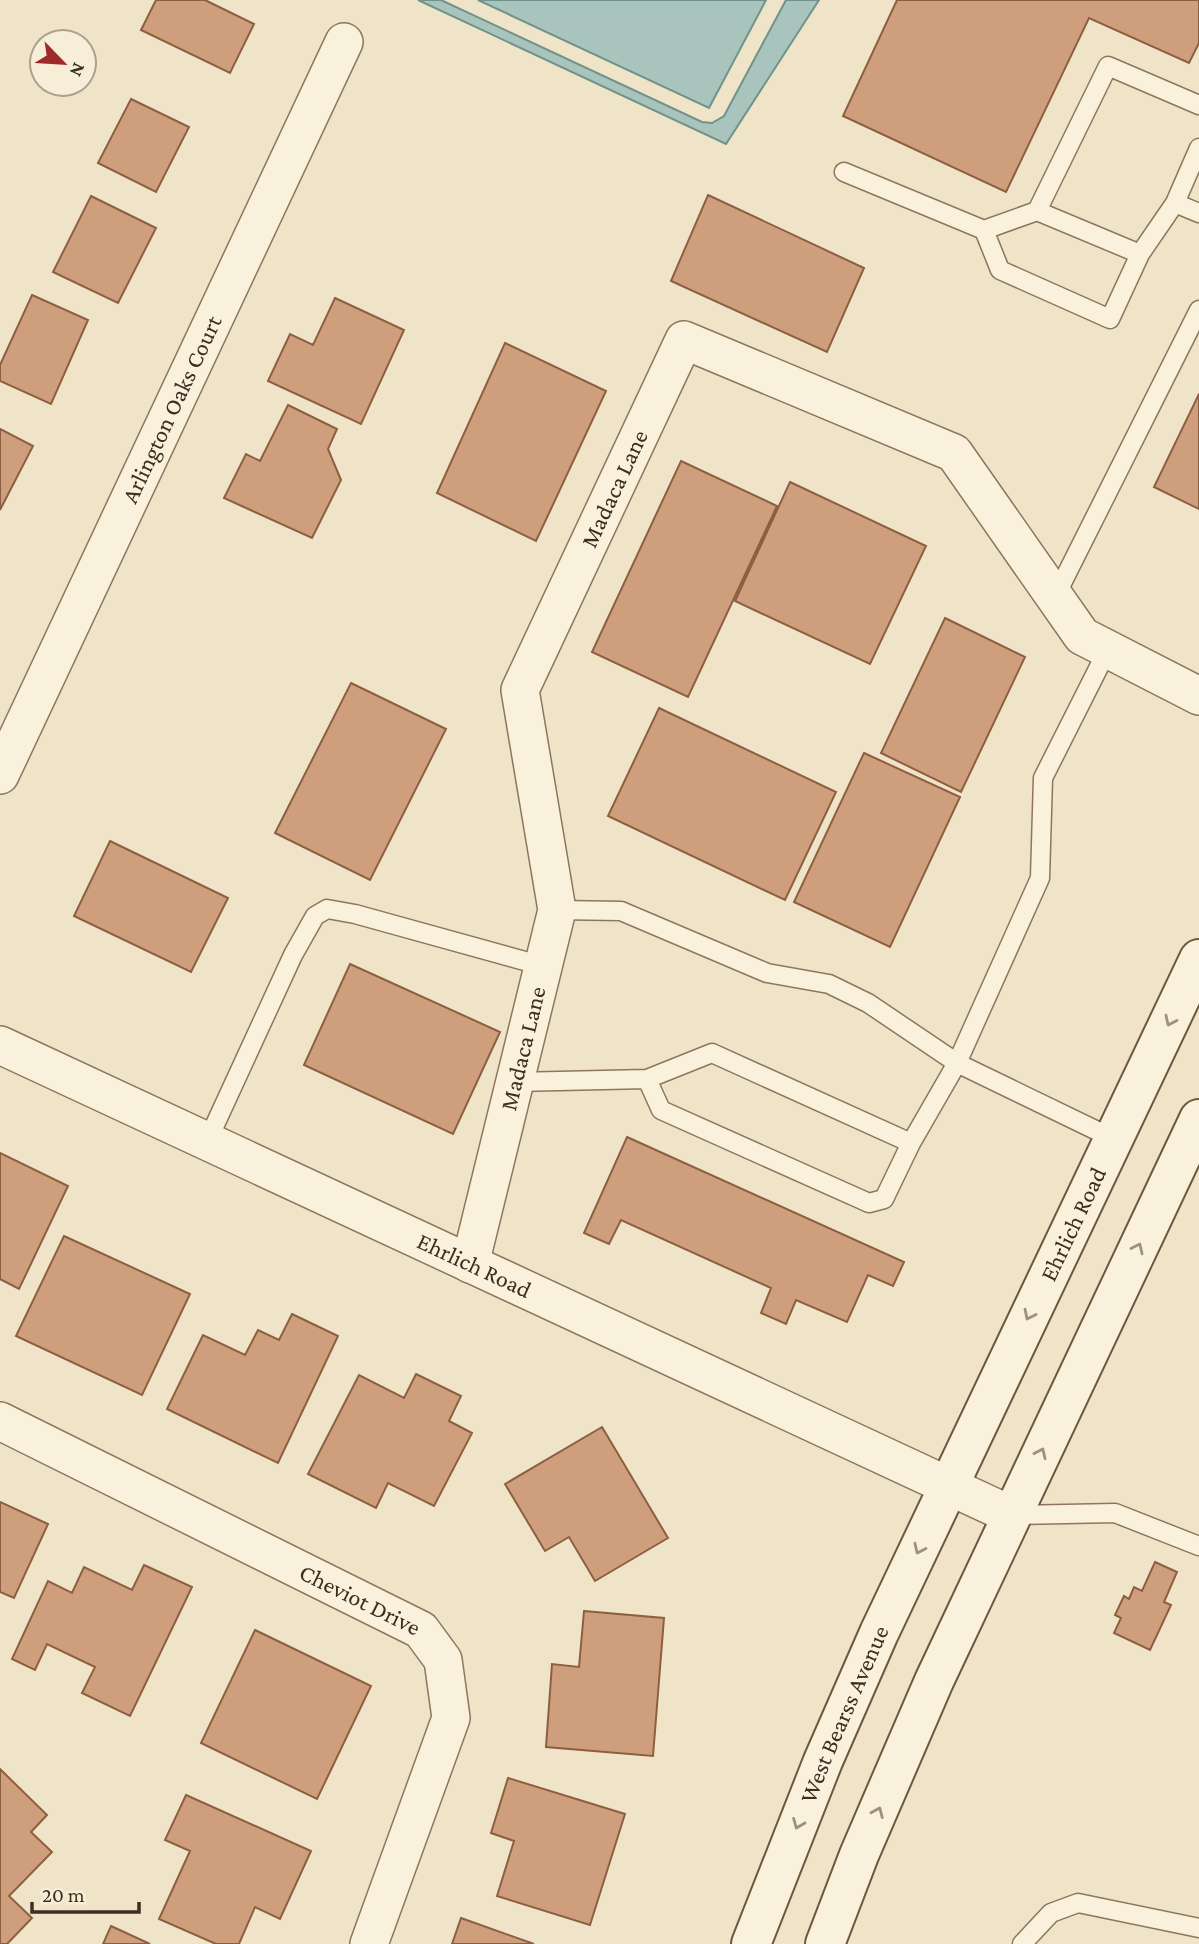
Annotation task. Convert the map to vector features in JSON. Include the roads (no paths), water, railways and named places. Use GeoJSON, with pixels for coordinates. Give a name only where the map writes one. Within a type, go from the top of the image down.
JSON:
{"type":"FeatureCollection","features":[{"type":"Feature","properties":{"kind":"main road","name":"Ehrlich Road"},"geometry":{"type":"LineString","coordinates":[[947,1487],[1199,960]]}},
{"type":"Feature","properties":{"kind":"main road"},"geometry":{"type":"LineString","coordinates":[[825,1944],[859,1855],[934,1681],[1199,1119]]}},
{"type":"Feature","properties":{"kind":"main road","name":"West Bearss Avenue"},"geometry":{"type":"LineString","coordinates":[[751,1944],[823,1761],[947,1487]]}},
{"type":"Feature","properties":{"kind":"street","name":"Arlington Oaks Court"},"geometry":{"type":"LineString","coordinates":[[0,775],[344,42]]}},
{"type":"Feature","properties":{"kind":"street","name":"Madaca Lane"},"geometry":{"type":"LineString","coordinates":[[470,1264],[557,910],[520,690],[684,340],[954,453],[1083,636],[1199,696]]}},
{"type":"Feature","properties":{"kind":"street","name":"Ehrlich Road"},"geometry":{"type":"LineString","coordinates":[[0,1045],[1011,1515]]}},
{"type":"Feature","properties":{"kind":"street","name":"Cheviot Drive"},"geometry":{"type":"LineString","coordinates":[[0,1421],[422,1630],[443,1660],[451,1718],[369,1944]]}},
{"type":"Feature","properties":{"kind":"lane"},"geometry":{"type":"LineString","coordinates":[[1037,211],[1108,66],[1199,105]]}},
{"type":"Feature","properties":{"kind":"lane"},"geometry":{"type":"LineString","coordinates":[[984,230],[1000,270],[1110,318],[1140,254],[1175,202],[1199,148]]}},
{"type":"Feature","properties":{"kind":"lane"},"geometry":{"type":"LineString","coordinates":[[844,172],[984,230],[1037,211],[1140,254]]}},
{"type":"Feature","properties":{"kind":"lane"},"geometry":{"type":"LineString","coordinates":[[1175,202],[1199,213]]}},
{"type":"Feature","properties":{"kind":"lane"},"geometry":{"type":"LineString","coordinates":[[1055,597],[1199,310]]}},
{"type":"Feature","properties":{"kind":"lane"},"geometry":{"type":"LineString","coordinates":[[647,1079],[662,1110],[869,1203],[884,1199],[911,1143],[957,1063],[1040,878],[1043,778],[1108,649]]}},
{"type":"Feature","properties":{"kind":"lane"},"geometry":{"type":"LineString","coordinates":[[208,1142],[293,955],[315,916],[327,909],[342,910],[543,966]]}},
{"type":"Feature","properties":{"kind":"lane"},"geometry":{"type":"LineString","coordinates":[[557,910],[621,911],[767,973],[829,984],[868,1003],[957,1063],[1114,1139]]}},
{"type":"Feature","properties":{"kind":"lane"},"geometry":{"type":"LineString","coordinates":[[514,1082],[647,1079],[712,1053],[911,1143]]}},
{"type":"Feature","properties":{"kind":"lane"},"geometry":{"type":"LineString","coordinates":[[1011,1515],[1115,1513],[1197,1540]]}},
{"type":"Feature","properties":{"kind":"lane"},"geometry":{"type":"LineString","coordinates":[[1022,1944],[1051,1913],[1078,1903],[1199,1928]]}},
{"type":"Feature","properties":{"kind":"water"},"geometry":{"type":"Polygon","coordinates":[[[418,0],[441,0],[702,122],[712,123],[724,116],[786,0],[819,0],[726,144],[418,0]]]}},
{"type":"Feature","properties":{"kind":"water"},"geometry":{"type":"Polygon","coordinates":[[[478,0],[766,0],[709,108],[478,0]]]}}]}
